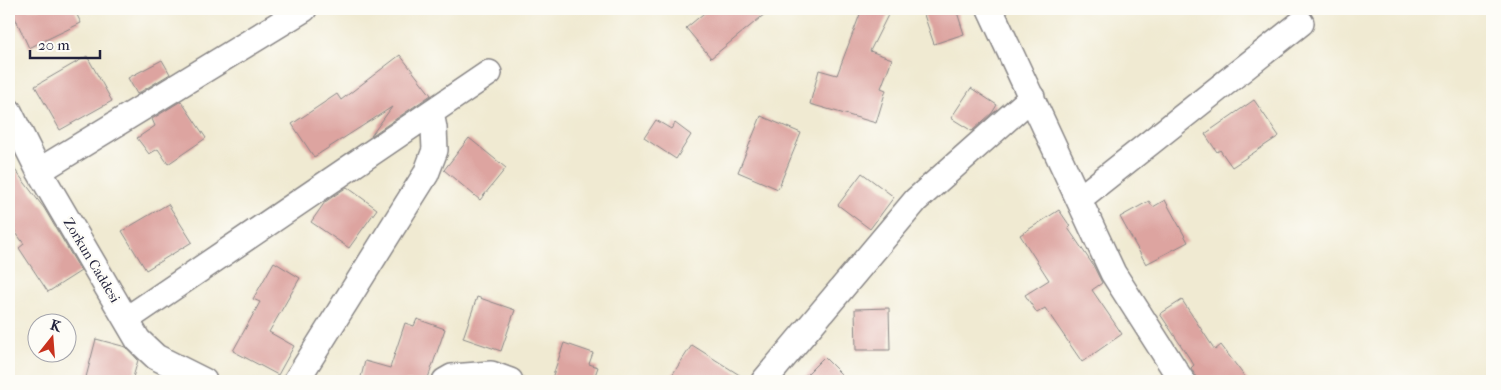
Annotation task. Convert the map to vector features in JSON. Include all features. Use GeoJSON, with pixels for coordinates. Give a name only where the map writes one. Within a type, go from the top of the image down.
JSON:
{"type":"FeatureCollection","features":[{"type":"Feature","properties":{"kind":"street"},"geometry":{"type":"LineString","coordinates":[[39,171],[304,9]]}},
{"type":"Feature","properties":{"kind":"street"},"geometry":{"type":"LineString","coordinates":[[990,9],[1113,272],[1182,381]]}},
{"type":"Feature","properties":{"kind":"street"},"geometry":{"type":"LineString","coordinates":[[1079,198],[1301,23]]}},
{"type":"Feature","properties":{"kind":"street"},"geometry":{"type":"LineString","coordinates":[[127,319],[489,73]]}},
{"type":"Feature","properties":{"kind":"street"},"geometry":{"type":"LineString","coordinates":[[764,381],[916,200],[1032,96]]}},
{"type":"Feature","properties":{"kind":"street","name":"Zorkun Caddesi"},"geometry":{"type":"LineString","coordinates":[[9,110],[39,171],[138,340],[156,357],[204,381]]}},
{"type":"Feature","properties":{"kind":"street"},"geometry":{"type":"LineString","coordinates":[[296,381],[426,174],[435,150],[431,113]]}},
{"type":"Feature","properties":{"kind":"street"},"geometry":{"type":"LineString","coordinates":[[445,381],[452,377],[491,374],[510,381]]}},
{"type":"Feature","properties":{"kind":"building"},"geometry":{"type":"Polygon","coordinates":[[[11,9],[74,9],[81,23],[29,48],[11,9]]]}},
{"type":"Feature","properties":{"kind":"building"},"geometry":{"type":"Polygon","coordinates":[[[709,9],[771,9],[711,58],[686,28],[709,9]]]}},
{"type":"Feature","properties":{"kind":"building"},"geometry":{"type":"Polygon","coordinates":[[[862,9],[891,9],[870,51],[892,59],[881,88],[886,90],[876,123],[810,104],[819,70],[837,75],[862,9]]]}},
{"type":"Feature","properties":{"kind":"building"},"geometry":{"type":"Polygon","coordinates":[[[922,9],[956,9],[964,34],[934,44],[922,9]]]}},
{"type":"Feature","properties":{"kind":"building"},"geometry":{"type":"Polygon","coordinates":[[[400,55],[431,95],[371,136],[392,107],[314,157],[292,124],[337,94],[341,100],[400,55]]]}},
{"type":"Feature","properties":{"kind":"building"},"geometry":{"type":"Polygon","coordinates":[[[87,56],[112,101],[60,130],[35,86],[87,56]]]}},
{"type":"Feature","properties":{"kind":"building"},"geometry":{"type":"Polygon","coordinates":[[[162,60],[170,74],[137,94],[128,78],[162,60]]]}},
{"type":"Feature","properties":{"kind":"building"},"geometry":{"type":"Polygon","coordinates":[[[971,88],[997,105],[992,113],[972,131],[951,118],[971,88]]]}},
{"type":"Feature","properties":{"kind":"building"},"geometry":{"type":"Polygon","coordinates":[[[1254,100],[1279,136],[1232,167],[1220,150],[1217,152],[1205,134],[1254,100]]]}},
{"type":"Feature","properties":{"kind":"building"},"geometry":{"type":"Polygon","coordinates":[[[181,101],[206,138],[168,164],[158,149],[149,154],[137,138],[155,126],[152,119],[181,101]]]}},
{"type":"Feature","properties":{"kind":"building"},"geometry":{"type":"Polygon","coordinates":[[[761,116],[801,133],[778,189],[738,172],[761,116]]]}},
{"type":"Feature","properties":{"kind":"building"},"geometry":{"type":"Polygon","coordinates":[[[656,120],[671,129],[675,123],[691,135],[676,159],[644,138],[656,120]]]}},
{"type":"Feature","properties":{"kind":"building"},"geometry":{"type":"Polygon","coordinates":[[[469,138],[506,168],[480,200],[444,170],[469,138]]]}},
{"type":"Feature","properties":{"kind":"building"},"geometry":{"type":"Polygon","coordinates":[[[9,162],[44,208],[81,271],[48,292],[19,248],[24,244],[9,223],[9,162]]]}},
{"type":"Feature","properties":{"kind":"building"},"geometry":{"type":"Polygon","coordinates":[[[862,173],[894,197],[870,229],[838,205],[862,173]]]}},
{"type":"Feature","properties":{"kind":"building"},"geometry":{"type":"Polygon","coordinates":[[[347,187],[377,209],[349,248],[311,222],[325,202],[347,187]]]}},
{"type":"Feature","properties":{"kind":"building"},"geometry":{"type":"Polygon","coordinates":[[[1165,200],[1188,242],[1146,264],[1120,217],[1149,201],[1153,207],[1165,200]]]}},
{"type":"Feature","properties":{"kind":"building"},"geometry":{"type":"Polygon","coordinates":[[[168,204],[192,242],[146,270],[122,231],[168,204]]]}},
{"type":"Feature","properties":{"kind":"building"},"geometry":{"type":"Polygon","coordinates":[[[1059,210],[1102,283],[1092,290],[1122,334],[1082,362],[1045,308],[1037,313],[1025,295],[1049,280],[1020,235],[1059,210]]]}},
{"type":"Feature","properties":{"kind":"building"},"geometry":{"type":"Polygon","coordinates":[[[274,262],[300,278],[269,332],[294,346],[278,375],[233,351],[260,302],[253,299],[274,262]]]}},
{"type":"Feature","properties":{"kind":"building"},"geometry":{"type":"Polygon","coordinates":[[[477,297],[515,310],[501,351],[463,338],[477,297]]]}},
{"type":"Feature","properties":{"kind":"building"},"geometry":{"type":"Polygon","coordinates":[[[1182,300],[1215,350],[1221,345],[1248,381],[1198,381],[1191,368],[1194,365],[1160,314],[1182,300]]]}},
{"type":"Feature","properties":{"kind":"building"},"geometry":{"type":"Polygon","coordinates":[[[889,308],[890,350],[856,350],[855,309],[889,308]]]}},
{"type":"Feature","properties":{"kind":"building"},"geometry":{"type":"Polygon","coordinates":[[[417,319],[445,329],[427,381],[360,381],[365,361],[390,368],[405,323],[414,326],[417,319]]]}},
{"type":"Feature","properties":{"kind":"building"},"geometry":{"type":"Polygon","coordinates":[[[96,339],[126,347],[138,360],[132,381],[85,381],[96,339]]]}},
{"type":"Feature","properties":{"kind":"building"},"geometry":{"type":"Polygon","coordinates":[[[564,343],[593,353],[589,364],[598,367],[593,381],[551,381],[564,343]]]}},
{"type":"Feature","properties":{"kind":"building"},"geometry":{"type":"Polygon","coordinates":[[[692,345],[749,381],[668,381],[692,345]]]}},
{"type":"Feature","properties":{"kind":"building"},"geometry":{"type":"Polygon","coordinates":[[[824,357],[848,381],[800,381],[824,357]]]}}]}
